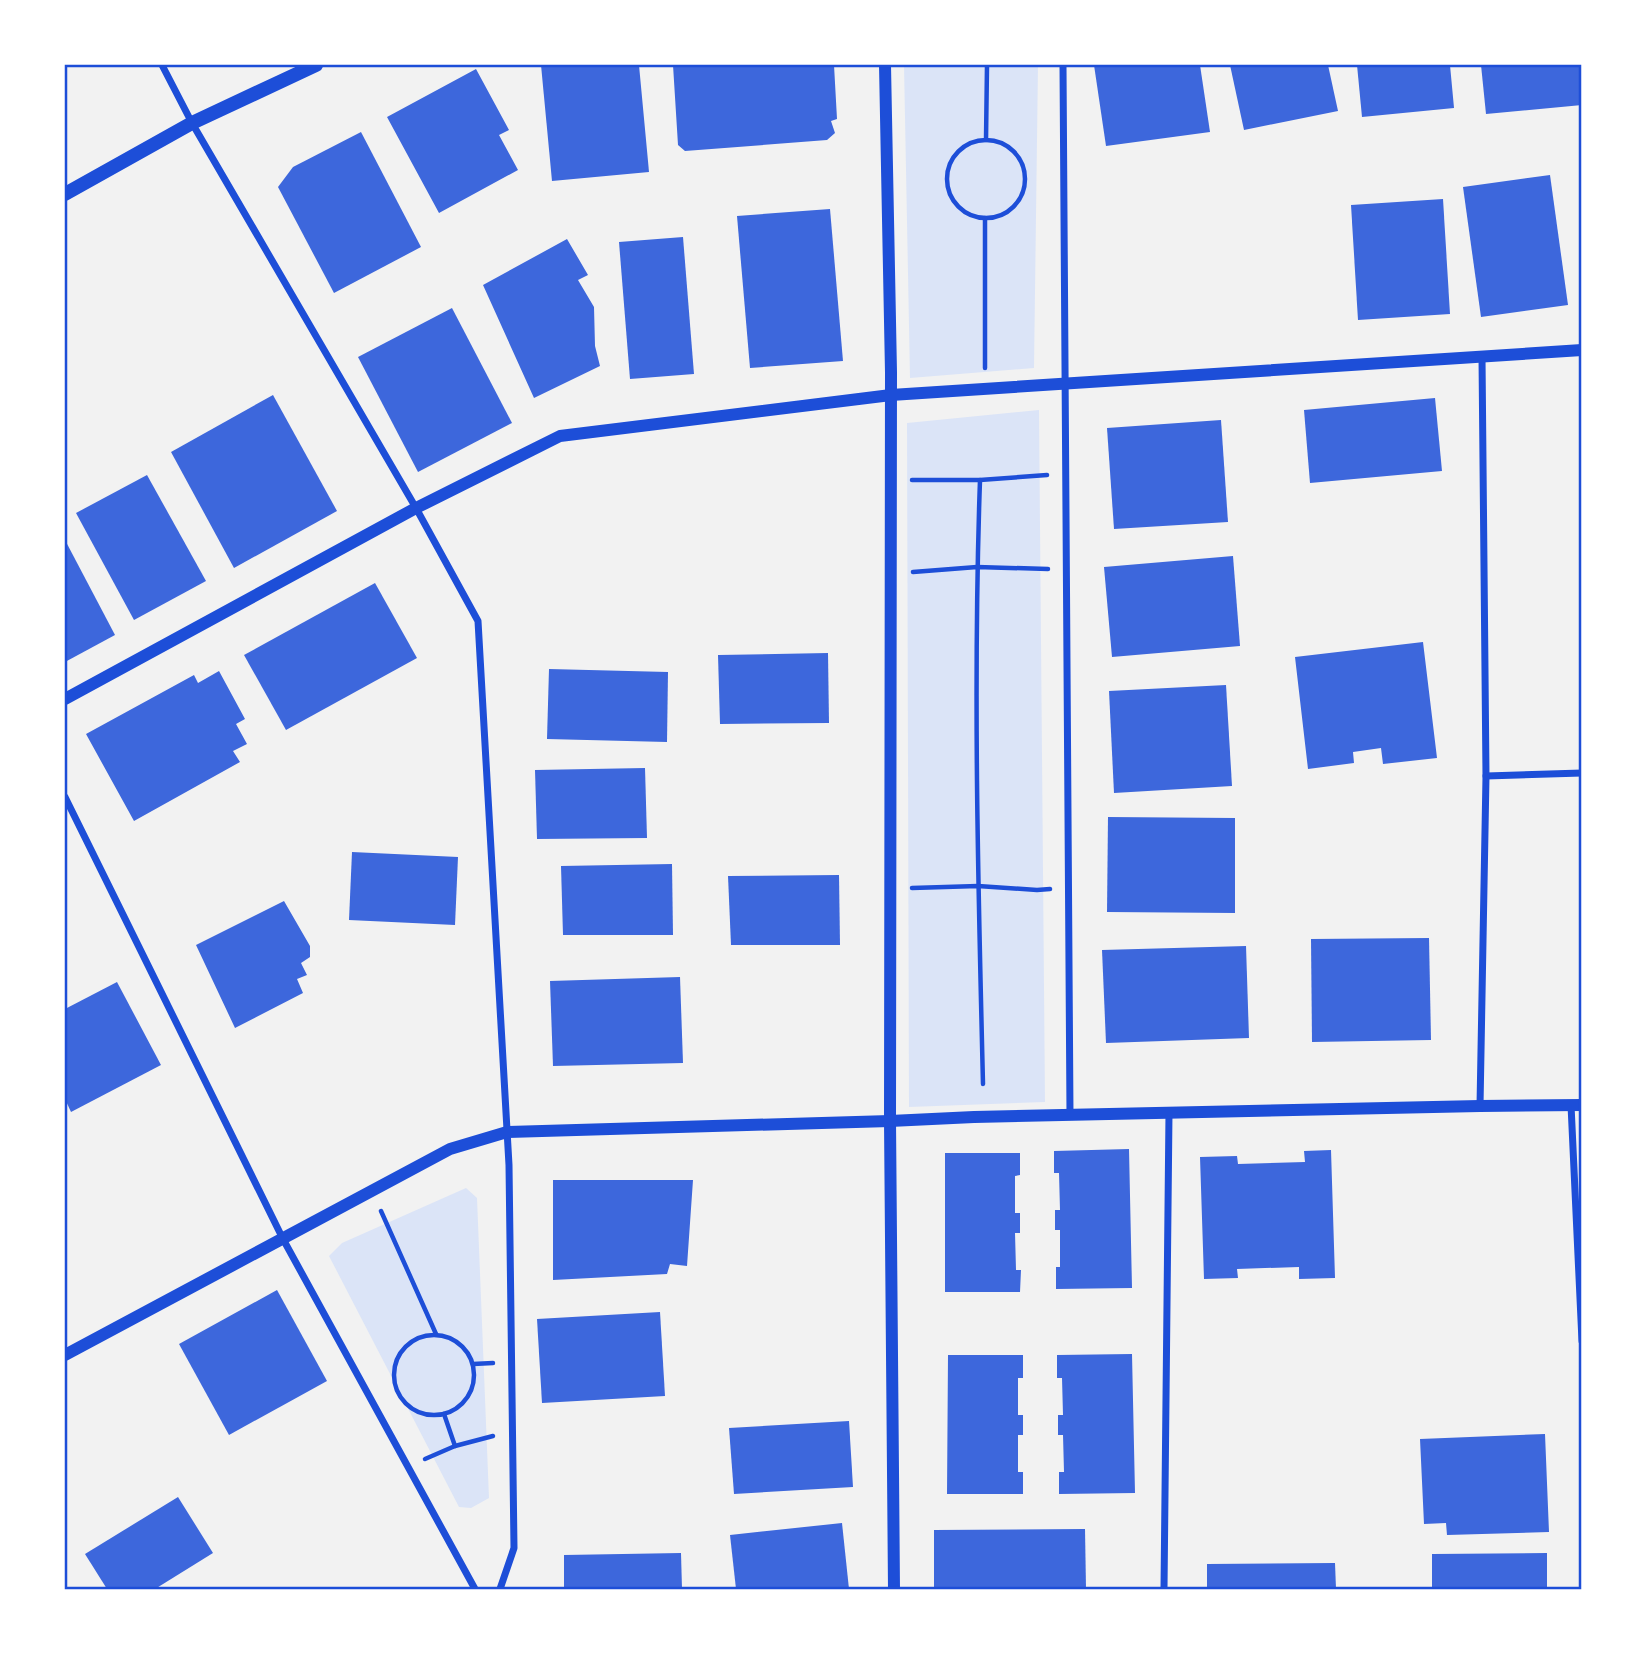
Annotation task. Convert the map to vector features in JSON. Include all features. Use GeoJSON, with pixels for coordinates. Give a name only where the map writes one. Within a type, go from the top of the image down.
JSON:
{"type":"FeatureCollection","features":[{"type":"Feature","properties":{"kind":"main road"},"geometry":{"type":"LineString","coordinates":[[65,194],[192,123],[316,65]]}},
{"type":"Feature","properties":{"kind":"street"},"geometry":{"type":"LineString","coordinates":[[162,65],[192,123],[416,508],[478,621],[509,1165],[514,1548],[500,1589]]}},
{"type":"Feature","properties":{"kind":"street"},"geometry":{"type":"LineString","coordinates":[[885,65],[891,396],[890,1121],[894,1589]]}},
{"type":"Feature","properties":{"kind":"street"},"geometry":{"type":"LineString","coordinates":[[1063,65],[1070,1115]]}},
{"type":"Feature","properties":{"kind":"street"},"geometry":{"type":"LineString","coordinates":[[65,699],[416,508],[560,436],[891,396],[1582,350]]}},
{"type":"Feature","properties":{"kind":"street"},"geometry":{"type":"LineString","coordinates":[[1480,1106],[1486,776],[1482,357]]}},
{"type":"Feature","properties":{"kind":"street"},"geometry":{"type":"LineString","coordinates":[[1486,776],[1582,773]]}},
{"type":"Feature","properties":{"kind":"street"},"geometry":{"type":"LineString","coordinates":[[65,797],[283,1239],[475,1589]]}},
{"type":"Feature","properties":{"kind":"street"},"geometry":{"type":"LineString","coordinates":[[65,1355],[450,1149],[507,1132],[974,1117],[1577,1105],[1582,1341]]}},
{"type":"Feature","properties":{"kind":"street"},"geometry":{"type":"LineString","coordinates":[[1164,1589],[1169,1113]]}},
{"type":"Feature","properties":{"kind":"path"},"geometry":{"type":"LineString","coordinates":[[986,140],[987,65]]}},
{"type":"Feature","properties":{"kind":"path"},"geometry":{"type":"LineString","coordinates":[[986,140],[993,140],[1013,149],[1025,169],[1024,191],[1012,210],[991,219],[969,216],[952,200],[946,178],[953,157],[970,143],[986,140]]}},
{"type":"Feature","properties":{"kind":"path"},"geometry":{"type":"LineString","coordinates":[[985,218],[985,389]]}},
{"type":"Feature","properties":{"kind":"path"},"geometry":{"type":"LineString","coordinates":[[891,482],[1065,474]]}},
{"type":"Feature","properties":{"kind":"path"},"geometry":{"type":"LineString","coordinates":[[980,480],[977,567],[978,886],[983,1084]]}},
{"type":"Feature","properties":{"kind":"path"},"geometry":{"type":"LineString","coordinates":[[891,572],[977,567],[1066,570]]}},
{"type":"Feature","properties":{"kind":"path"},"geometry":{"type":"LineString","coordinates":[[891,887],[978,886],[1037,890],[1068,888]]}},
{"type":"Feature","properties":{"kind":"path"},"geometry":{"type":"LineString","coordinates":[[372,1191],[436,1334]]}},
{"type":"Feature","properties":{"kind":"path"},"geometry":{"type":"LineString","coordinates":[[436,1334],[459,1343],[473,1364],[474,1377],[466,1399],[444,1414],[430,1415],[416,1411],[405,1403],[397,1392],[393,1378],[400,1352],[410,1342],[422,1336],[436,1334]]}},
{"type":"Feature","properties":{"kind":"path"},"geometry":{"type":"LineString","coordinates":[[444,1414],[455,1446]]}},
{"type":"Feature","properties":{"kind":"path"},"geometry":{"type":"LineString","coordinates":[[408,1466],[455,1446],[513,1432]]}},
{"type":"Feature","properties":{"kind":"shaded area"},"geometry":{"type":"Polygon","coordinates":[[[904,65],[1038,65],[1034,368],[910,378],[904,65]]]}},
{"type":"Feature","properties":{"kind":"shaded area"},"geometry":{"type":"Polygon","coordinates":[[[1039,410],[1045,1102],[909,1107],[907,423],[1039,410]]]}},
{"type":"Feature","properties":{"kind":"shaded area"},"geometry":{"type":"Polygon","coordinates":[[[466,1188],[477,1198],[489,1498],[471,1508],[459,1507],[329,1256],[342,1243],[466,1188]]]}},
{"type":"Feature","properties":{"kind":"building"},"geometry":{"type":"Polygon","coordinates":[[[541,65],[639,65],[649,172],[552,181],[541,65]]]}},
{"type":"Feature","properties":{"kind":"building"},"geometry":{"type":"Polygon","coordinates":[[[673,65],[834,65],[837,119],[831,121],[835,133],[827,140],[685,151],[678,145],[673,65]]]}},
{"type":"Feature","properties":{"kind":"building"},"geometry":{"type":"Polygon","coordinates":[[[1094,65],[1200,65],[1210,132],[1106,146],[1094,65]]]}},
{"type":"Feature","properties":{"kind":"building"},"geometry":{"type":"Polygon","coordinates":[[[1230,65],[1328,65],[1338,111],[1244,130],[1230,65]]]}},
{"type":"Feature","properties":{"kind":"building"},"geometry":{"type":"Polygon","coordinates":[[[1357,65],[1450,65],[1454,108],[1362,117],[1357,65]]]}},
{"type":"Feature","properties":{"kind":"building"},"geometry":{"type":"Polygon","coordinates":[[[1481,65],[1582,65],[1582,105],[1486,114],[1481,65]]]}},
{"type":"Feature","properties":{"kind":"building"},"geometry":{"type":"Polygon","coordinates":[[[476,69],[509,130],[499,135],[518,170],[439,213],[387,117],[476,69]]]}},
{"type":"Feature","properties":{"kind":"building"},"geometry":{"type":"Polygon","coordinates":[[[361,132],[421,247],[334,293],[278,187],[293,167],[361,132]]]}},
{"type":"Feature","properties":{"kind":"building"},"geometry":{"type":"Polygon","coordinates":[[[1550,175],[1568,305],[1481,317],[1463,187],[1550,175]]]}},
{"type":"Feature","properties":{"kind":"building"},"geometry":{"type":"Polygon","coordinates":[[[1443,199],[1450,314],[1358,320],[1351,205],[1443,199]]]}},
{"type":"Feature","properties":{"kind":"building"},"geometry":{"type":"Polygon","coordinates":[[[830,209],[843,361],[750,368],[737,216],[830,209]]]}},
{"type":"Feature","properties":{"kind":"building"},"geometry":{"type":"Polygon","coordinates":[[[683,237],[694,374],[630,379],[619,242],[683,237]]]}},
{"type":"Feature","properties":{"kind":"building"},"geometry":{"type":"Polygon","coordinates":[[[567,239],[588,275],[578,280],[594,307],[595,346],[600,366],[534,398],[483,285],[567,239]]]}},
{"type":"Feature","properties":{"kind":"building"},"geometry":{"type":"Polygon","coordinates":[[[452,308],[512,423],[418,472],[358,357],[452,308]]]}},
{"type":"Feature","properties":{"kind":"building"},"geometry":{"type":"Polygon","coordinates":[[[273,395],[337,511],[234,568],[171,452],[273,395]]]}},
{"type":"Feature","properties":{"kind":"building"},"geometry":{"type":"Polygon","coordinates":[[[1435,398],[1442,471],[1310,483],[1304,410],[1435,398]]]}},
{"type":"Feature","properties":{"kind":"building"},"geometry":{"type":"Polygon","coordinates":[[[1221,420],[1228,522],[1114,529],[1107,428],[1221,420]]]}},
{"type":"Feature","properties":{"kind":"building"},"geometry":{"type":"Polygon","coordinates":[[[147,475],[206,581],[134,620],[76,513],[147,475]]]}},
{"type":"Feature","properties":{"kind":"building"},"geometry":{"type":"Polygon","coordinates":[[[65,540],[115,635],[65,662],[65,540]]]}},
{"type":"Feature","properties":{"kind":"building"},"geometry":{"type":"Polygon","coordinates":[[[1233,556],[1240,646],[1112,657],[1104,567],[1233,556]]]}},
{"type":"Feature","properties":{"kind":"building"},"geometry":{"type":"Polygon","coordinates":[[[375,583],[417,658],[286,730],[244,655],[375,583]]]}},
{"type":"Feature","properties":{"kind":"building"},"geometry":{"type":"Polygon","coordinates":[[[1423,642],[1437,758],[1383,764],[1381,748],[1353,752],[1354,763],[1308,769],[1295,657],[1423,642]]]}},
{"type":"Feature","properties":{"kind":"building"},"geometry":{"type":"Polygon","coordinates":[[[828,653],[829,723],[720,724],[718,655],[828,653]]]}},
{"type":"Feature","properties":{"kind":"building"},"geometry":{"type":"Polygon","coordinates":[[[549,669],[668,672],[667,742],[547,739],[549,669]]]}},
{"type":"Feature","properties":{"kind":"building"},"geometry":{"type":"Polygon","coordinates":[[[219,671],[245,719],[236,724],[247,744],[233,751],[240,762],[134,821],[86,734],[194,675],[198,683],[219,671]]]}},
{"type":"Feature","properties":{"kind":"building"},"geometry":{"type":"Polygon","coordinates":[[[1226,685],[1232,786],[1114,793],[1109,691],[1226,685]]]}},
{"type":"Feature","properties":{"kind":"building"},"geometry":{"type":"Polygon","coordinates":[[[645,768],[647,838],[537,839],[535,770],[645,768]]]}},
{"type":"Feature","properties":{"kind":"building"},"geometry":{"type":"Polygon","coordinates":[[[1108,817],[1235,818],[1235,913],[1107,912],[1108,817]]]}},
{"type":"Feature","properties":{"kind":"building"},"geometry":{"type":"Polygon","coordinates":[[[352,852],[458,857],[455,925],[349,920],[352,852]]]}},
{"type":"Feature","properties":{"kind":"building"},"geometry":{"type":"Polygon","coordinates":[[[672,864],[673,935],[563,935],[561,866],[672,864]]]}},
{"type":"Feature","properties":{"kind":"building"},"geometry":{"type":"Polygon","coordinates":[[[839,875],[840,945],[731,945],[728,876],[839,875]]]}},
{"type":"Feature","properties":{"kind":"building"},"geometry":{"type":"Polygon","coordinates":[[[284,901],[310,946],[310,957],[301,963],[307,975],[297,979],[303,993],[235,1028],[196,945],[284,901]]]}},
{"type":"Feature","properties":{"kind":"building"},"geometry":{"type":"Polygon","coordinates":[[[1429,938],[1431,1040],[1312,1042],[1311,939],[1429,938]]]}},
{"type":"Feature","properties":{"kind":"building"},"geometry":{"type":"Polygon","coordinates":[[[1246,946],[1249,1038],[1106,1043],[1102,950],[1246,946]]]}},
{"type":"Feature","properties":{"kind":"building"},"geometry":{"type":"Polygon","coordinates":[[[680,977],[683,1063],[553,1066],[550,981],[680,977]]]}},
{"type":"Feature","properties":{"kind":"building"},"geometry":{"type":"Polygon","coordinates":[[[117,982],[161,1065],[71,1112],[65,1099],[65,1009],[117,982]]]}},
{"type":"Feature","properties":{"kind":"building"},"geometry":{"type":"Polygon","coordinates":[[[1129,1149],[1132,1288],[1056,1289],[1056,1267],[1060,1267],[1060,1230],[1055,1230],[1055,1210],[1060,1210],[1059,1173],[1054,1173],[1054,1151],[1129,1149]]]}},
{"type":"Feature","properties":{"kind":"building"},"geometry":{"type":"Polygon","coordinates":[[[1331,1150],[1335,1278],[1299,1279],[1299,1267],[1237,1269],[1238,1278],[1204,1279],[1200,1157],[1237,1156],[1238,1164],[1305,1162],[1304,1151],[1331,1150]]]}},
{"type":"Feature","properties":{"kind":"building"},"geometry":{"type":"Polygon","coordinates":[[[945,1153],[1020,1153],[1020,1175],[1015,1176],[1015,1213],[1020,1213],[1020,1233],[1015,1233],[1016,1270],[1021,1270],[1020,1292],[945,1292],[945,1153]]]}},
{"type":"Feature","properties":{"kind":"building"},"geometry":{"type":"Polygon","coordinates":[[[553,1180],[693,1180],[687,1266],[670,1264],[667,1274],[553,1280],[553,1180]]]}},
{"type":"Feature","properties":{"kind":"building"},"geometry":{"type":"Polygon","coordinates":[[[277,1290],[327,1381],[229,1435],[179,1344],[277,1290]]]}},
{"type":"Feature","properties":{"kind":"building"},"geometry":{"type":"Polygon","coordinates":[[[660,1312],[665,1396],[542,1403],[537,1319],[660,1312]]]}},
{"type":"Feature","properties":{"kind":"building"},"geometry":{"type":"Polygon","coordinates":[[[1132,1354],[1135,1493],[1059,1494],[1059,1472],[1064,1472],[1063,1435],[1058,1435],[1058,1415],[1063,1415],[1062,1378],[1057,1378],[1057,1355],[1132,1354]]]}},
{"type":"Feature","properties":{"kind":"building"},"geometry":{"type":"Polygon","coordinates":[[[948,1355],[1023,1355],[1023,1378],[1018,1378],[1018,1415],[1023,1415],[1023,1435],[1018,1435],[1018,1472],[1023,1472],[1023,1494],[947,1494],[948,1355]]]}},
{"type":"Feature","properties":{"kind":"building"},"geometry":{"type":"Polygon","coordinates":[[[849,1421],[853,1487],[734,1494],[729,1428],[849,1421]]]}},
{"type":"Feature","properties":{"kind":"building"},"geometry":{"type":"Polygon","coordinates":[[[1545,1434],[1549,1532],[1447,1535],[1446,1523],[1424,1524],[1420,1439],[1545,1434]]]}},
{"type":"Feature","properties":{"kind":"building"},"geometry":{"type":"Polygon","coordinates":[[[178,1497],[213,1553],[155,1589],[107,1589],[85,1554],[178,1497]]]}},
{"type":"Feature","properties":{"kind":"building"},"geometry":{"type":"Polygon","coordinates":[[[842,1523],[849,1589],[736,1589],[730,1535],[842,1523]]]}},
{"type":"Feature","properties":{"kind":"building"},"geometry":{"type":"Polygon","coordinates":[[[1085,1529],[1086,1589],[934,1589],[934,1530],[1085,1529]]]}},
{"type":"Feature","properties":{"kind":"building"},"geometry":{"type":"Polygon","coordinates":[[[681,1553],[682,1589],[564,1589],[564,1555],[681,1553]]]}},
{"type":"Feature","properties":{"kind":"building"},"geometry":{"type":"Polygon","coordinates":[[[1547,1553],[1547,1589],[1432,1589],[1432,1554],[1547,1553]]]}},
{"type":"Feature","properties":{"kind":"building"},"geometry":{"type":"Polygon","coordinates":[[[1335,1563],[1336,1589],[1207,1589],[1207,1564],[1335,1563]]]}}]}
